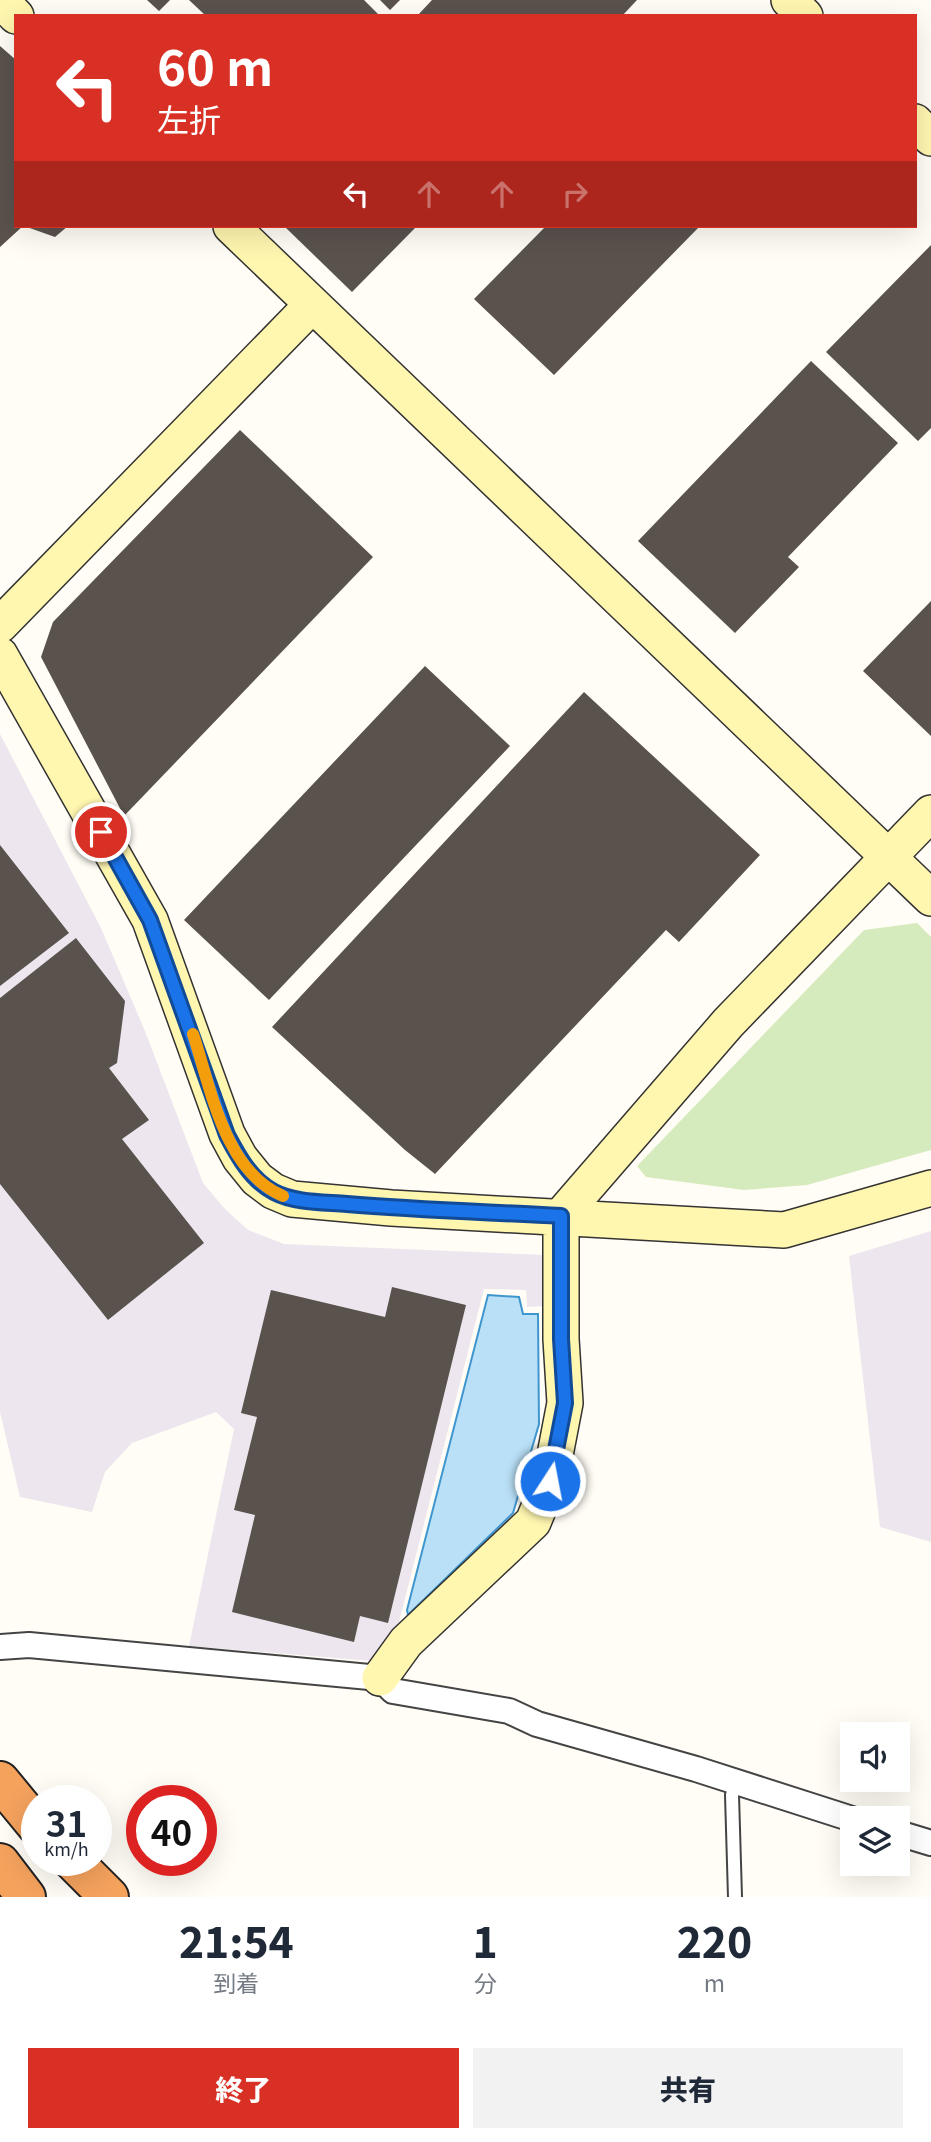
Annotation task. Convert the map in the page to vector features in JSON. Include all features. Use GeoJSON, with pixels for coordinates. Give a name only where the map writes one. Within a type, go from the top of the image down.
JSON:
{"type":"FeatureCollection","features":[{"type":"Feature","properties":{"kind":"highway"},"geometry":{"type":"LineString","coordinates":[[0,1781],[21,1807]]}},
{"type":"Feature","properties":{"kind":"highway"},"geometry":{"type":"LineString","coordinates":[[0,1863],[26,1897]]}},
{"type":"Feature","properties":{"kind":"highway"},"geometry":{"type":"LineString","coordinates":[[74,1876],[90,1897]]}},
{"type":"Feature","properties":{"kind":"highway"},"geometry":{"type":"LineString","coordinates":[[88,1876],[109,1897]]}},
{"type":"Feature","properties":{"kind":"street"},"geometry":{"type":"LineString","coordinates":[[0,0],[14,14]]}},
{"type":"Feature","properties":{"kind":"street"},"geometry":{"type":"LineString","coordinates":[[789,0],[803,14]]}},
{"type":"Feature","properties":{"kind":"street"},"geometry":{"type":"LineString","coordinates":[[917,124],[931,138]]}},
{"type":"Feature","properties":{"kind":"street"},"geometry":{"type":"LineString","coordinates":[[233,228],[931,898]]}},
{"type":"Feature","properties":{"kind":"street"},"geometry":{"type":"LineString","coordinates":[[0,625],[312,305]]}},
{"type":"Feature","properties":{"kind":"street"},"geometry":{"type":"LineString","coordinates":[[0,655],[150,920],[227,1135],[240,1158],[257,1179],[273,1191],[292,1199],[391,1208],[784,1230],[931,1188]]}},
{"type":"Feature","properties":{"kind":"street"},"geometry":{"type":"LineString","coordinates":[[380,1678],[406,1642],[533,1522],[550,1481],[565,1403],[561,1339],[561,1216],[728,1023],[931,813]]}},
{"type":"Feature","properties":{"kind":"street"},"geometry":{"type":"LineString","coordinates":[[0,1647],[54,1647],[380,1678],[393,1690],[509,1711],[537,1724],[840,1815]]}},
{"type":"Feature","properties":{"kind":"street"},"geometry":{"type":"LineString","coordinates":[[910,1837],[931,1843]]}},
{"type":"Feature","properties":{"kind":"lane"},"geometry":{"type":"LineString","coordinates":[[735,1782],[732,1796],[735,1897]]}},
{"type":"Feature","properties":{"kind":"shaded area"},"geometry":{"type":"Polygon","coordinates":[[[0,734],[101,928],[145,1031],[203,1183],[224,1208],[248,1230],[284,1244],[546,1255],[546,1306],[527,1307],[526,1290],[484,1289],[399,1622],[371,1661],[189,1646],[234,1429],[216,1412],[132,1443],[105,1472],[92,1512],[20,1497],[0,1412],[0,734]]]}},
{"type":"Feature","properties":{"kind":"shaded area"},"geometry":{"type":"Polygon","coordinates":[[[931,1231],[931,1542],[880,1527],[849,1256],[931,1231]]]}},
{"type":"Feature","properties":{"kind":"green space"},"geometry":{"type":"Polygon","coordinates":[[[917,923],[931,937],[931,1150],[807,1185],[744,1190],[646,1177],[637,1166],[864,930],[917,923]]]}},
{"type":"Feature","properties":{"kind":"water"},"geometry":{"type":"Polygon","coordinates":[[[488,1295],[519,1297],[523,1314],[538,1314],[539,1424],[513,1513],[408,1615],[407,1610],[488,1295]]]}},
{"type":"Feature","properties":{"kind":"building"},"geometry":{"type":"Polygon","coordinates":[[[147,0],[170,0],[159,11],[147,0]]]}},
{"type":"Feature","properties":{"kind":"building"},"geometry":{"type":"Polygon","coordinates":[[[189,0],[364,0],[378,14],[204,14],[189,0]]]}},
{"type":"Feature","properties":{"kind":"building"},"geometry":{"type":"Polygon","coordinates":[[[380,0],[400,0],[390,10],[380,0]]]}},
{"type":"Feature","properties":{"kind":"building"},"geometry":{"type":"Polygon","coordinates":[[[432,0],[637,0],[624,14],[419,14],[432,0]]]}},
{"type":"Feature","properties":{"kind":"building"},"geometry":{"type":"Polygon","coordinates":[[[0,46],[14,58],[14,228],[21,228],[0,247],[0,46]]]}},
{"type":"Feature","properties":{"kind":"building"},"geometry":{"type":"Polygon","coordinates":[[[30,228],[66,228],[55,237],[30,228]]]}},
{"type":"Feature","properties":{"kind":"building"},"geometry":{"type":"Polygon","coordinates":[[[286,228],[415,228],[352,292],[286,228]]]}},
{"type":"Feature","properties":{"kind":"building"},"geometry":{"type":"Polygon","coordinates":[[[544,228],[698,228],[554,375],[474,299],[544,228]]]}},
{"type":"Feature","properties":{"kind":"building"},"geometry":{"type":"Polygon","coordinates":[[[931,245],[931,428],[918,441],[826,352],[931,245]]]}},
{"type":"Feature","properties":{"kind":"building"},"geometry":{"type":"Polygon","coordinates":[[[811,361],[898,443],[788,557],[799,567],[735,633],[638,541],[811,361]]]}},
{"type":"Feature","properties":{"kind":"building"},"geometry":{"type":"Polygon","coordinates":[[[240,430],[373,557],[124,816],[41,657],[53,622],[240,430]]]}},
{"type":"Feature","properties":{"kind":"building"},"geometry":{"type":"Polygon","coordinates":[[[931,601],[931,736],[863,671],[931,601]]]}},
{"type":"Feature","properties":{"kind":"building"},"geometry":{"type":"Polygon","coordinates":[[[425,666],[510,746],[269,1000],[184,920],[425,666]]]}},
{"type":"Feature","properties":{"kind":"building"},"geometry":{"type":"Polygon","coordinates":[[[584,692],[760,855],[679,942],[666,930],[435,1174],[405,1150],[272,1027],[584,692]]]}},
{"type":"Feature","properties":{"kind":"building"},"geometry":{"type":"Polygon","coordinates":[[[0,845],[69,933],[0,986],[0,845]]]}},
{"type":"Feature","properties":{"kind":"building"},"geometry":{"type":"Polygon","coordinates":[[[76,938],[125,1001],[117,1063],[109,1068],[149,1120],[122,1139],[204,1243],[108,1320],[0,1184],[0,998],[76,938]]]}},
{"type":"Feature","properties":{"kind":"building"},"geometry":{"type":"Polygon","coordinates":[[[392,1287],[466,1305],[388,1623],[360,1616],[354,1642],[232,1612],[255,1515],[234,1510],[257,1417],[241,1413],[271,1290],[385,1317],[392,1287]]]}},
{"type":"Feature","properties":{"kind":"slow traffic"},"geometry":{"type":"LineString","coordinates":[[193,1034],[227,1135],[240,1158],[257,1179],[283,1196]]}},
{"type":"Feature","properties":{"kind":"route"},"geometry":{"type":"LineString","coordinates":[[101,832],[150,920],[193,1032],[227,1135],[240,1158],[257,1179],[273,1191],[292,1199],[391,1208],[561,1216],[561,1339],[565,1403],[550,1481]]}}]}
